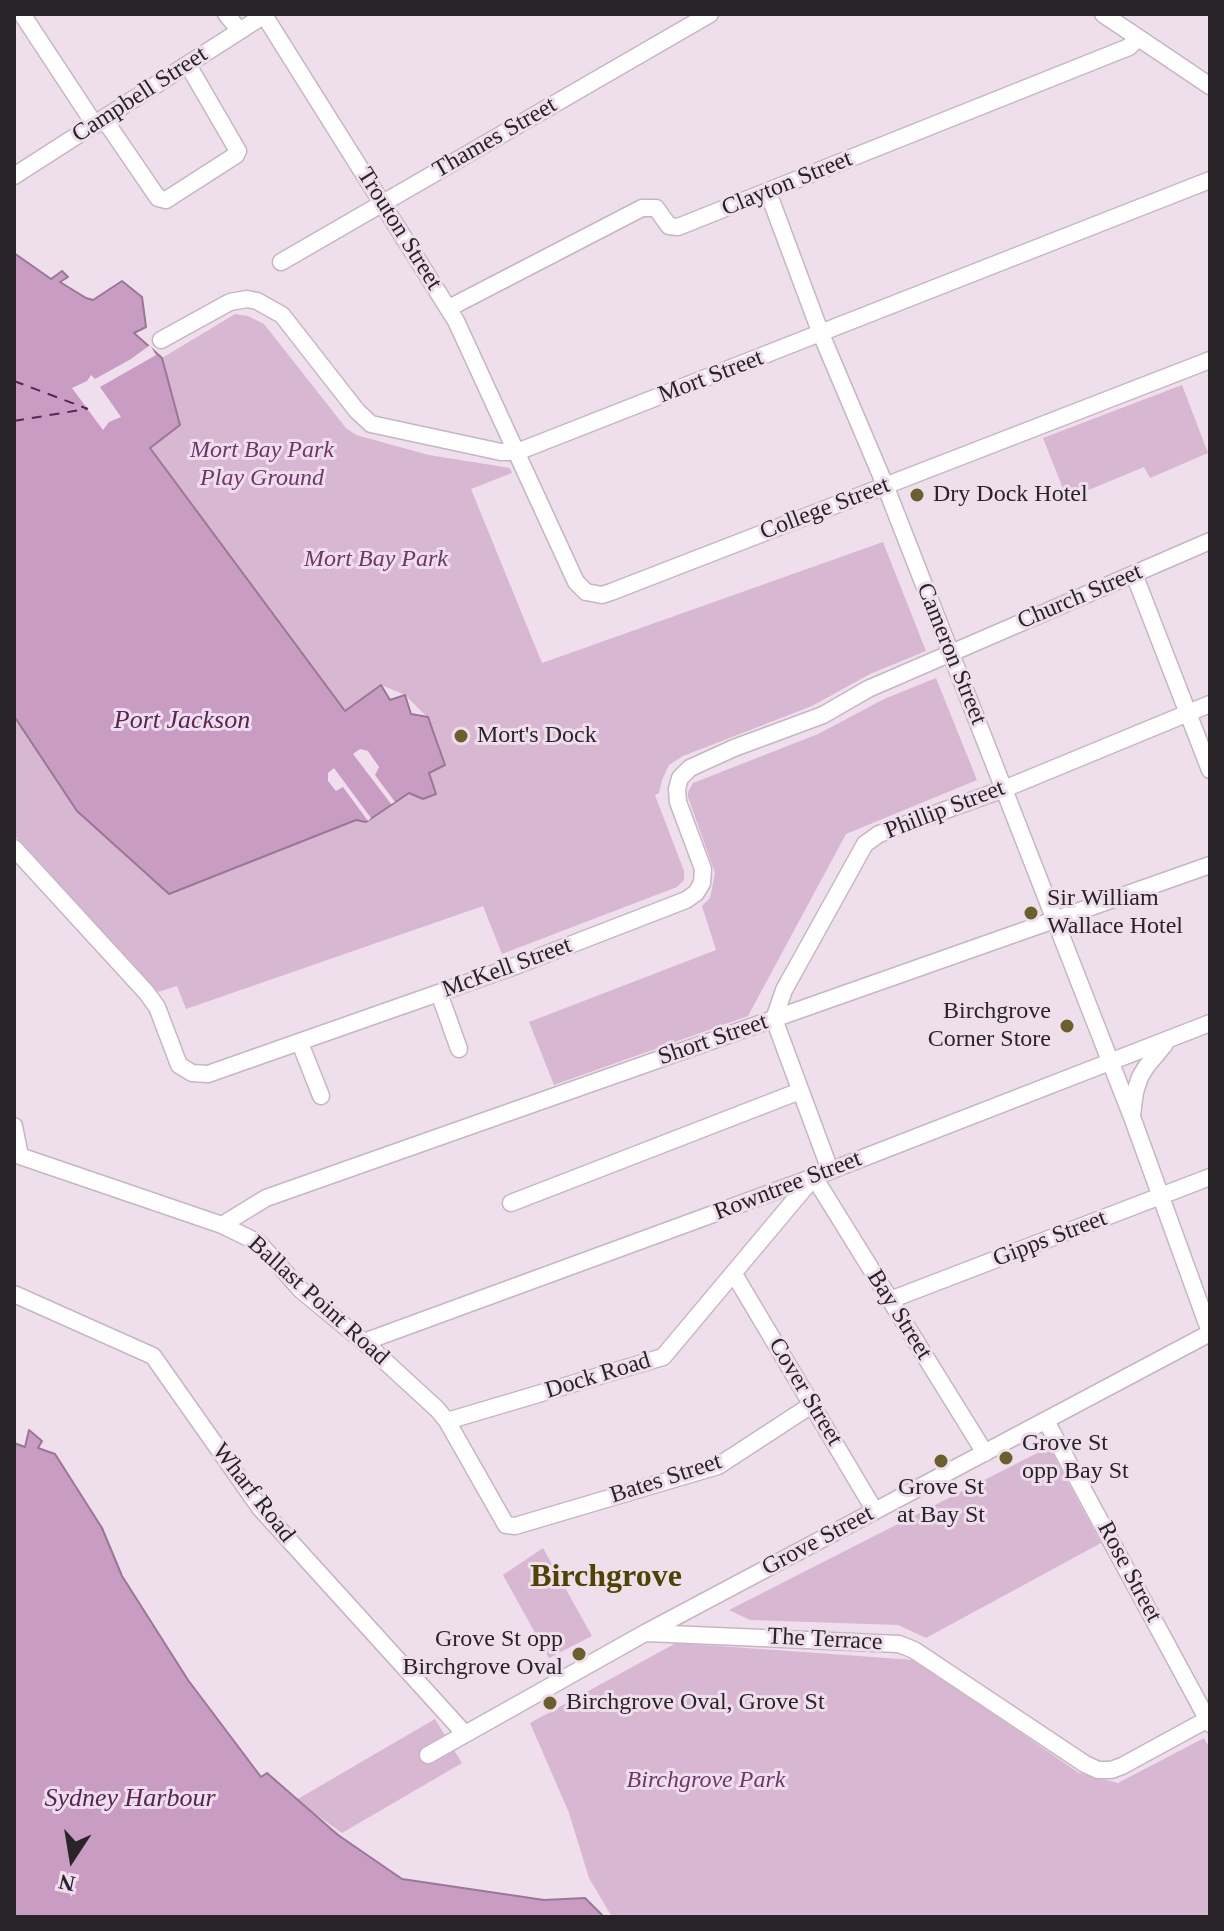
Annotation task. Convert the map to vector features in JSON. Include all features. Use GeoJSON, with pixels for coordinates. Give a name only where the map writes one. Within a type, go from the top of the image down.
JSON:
{"type":"FeatureCollection","features":[{"type":"Feature","properties":{"kind":"street"},"geometry":{"type":"LineString","coordinates":[[22,14],[158,198],[166,200],[238,151],[188,65]]}},
{"type":"Feature","properties":{"kind":"street"},"geometry":{"type":"LineString","coordinates":[[226,14],[240,31]]}},
{"type":"Feature","properties":{"kind":"street","name":"Thames Street"},"geometry":{"type":"LineString","coordinates":[[281,262],[710,14]]}},
{"type":"Feature","properties":{"kind":"street"},"geometry":{"type":"LineString","coordinates":[[1103,14],[1210,86]]}},
{"type":"Feature","properties":{"kind":"street","name":"Campbell Street"},"geometry":{"type":"LineString","coordinates":[[14,176],[265,15]]}},
{"type":"Feature","properties":{"kind":"street","name":"Trouton Street"},"geometry":{"type":"LineString","coordinates":[[265,15],[449,308],[517,452]]}},
{"type":"Feature","properties":{"kind":"street","name":"Clayton Street"},"geometry":{"type":"LineString","coordinates":[[449,308],[642,208],[656,208],[669,226],[678,227],[1129,47],[1138,38]]}},
{"type":"Feature","properties":{"kind":"street","name":"Mort Street"},"geometry":{"type":"LineString","coordinates":[[161,340],[230,302],[247,299],[273,308],[282,315],[357,411],[371,424],[501,452],[517,452],[1210,180]]}},
{"type":"Feature","properties":{"kind":"street","name":"Cameron Street"},"geometry":{"type":"LineString","coordinates":[[768,192],[821,334],[885,485],[1132,1117],[1210,1332]]}},
{"type":"Feature","properties":{"kind":"street","name":"College Street"},"geometry":{"type":"LineString","coordinates":[[517,452],[576,582],[593,594],[611,592],[1210,360]]}},
{"type":"Feature","properties":{"kind":"street","name":"Church Street"},"geometry":{"type":"LineString","coordinates":[[951,653],[1210,541]]}},
{"type":"Feature","properties":{"kind":"street"},"geometry":{"type":"LineString","coordinates":[[1134,574],[1210,770]]}},
{"type":"Feature","properties":{"kind":"street","name":"McKell Street"},"geometry":{"type":"LineString","coordinates":[[14,848],[146,992],[157,1007],[179,1065],[192,1073],[208,1074],[439,993],[653,913],[696,893],[702,883],[703,869],[678,802],[677,789],[680,778],[690,768],[823,715],[868,689],[951,653]]}},
{"type":"Feature","properties":{"kind":"street","name":"Phillip Street"},"geometry":{"type":"LineString","coordinates":[[774,1019],[784,990],[865,844],[879,834],[1004,789],[1210,704]]}},
{"type":"Feature","properties":{"kind":"street","name":"Short Street"},"geometry":{"type":"LineString","coordinates":[[222,1225],[266,1198],[1210,865]]}},
{"type":"Feature","properties":{"kind":"street"},"geometry":{"type":"LineString","coordinates":[[439,993],[459,1049]]}},
{"type":"Feature","properties":{"kind":"street"},"geometry":{"type":"LineString","coordinates":[[774,1019],[830,1170]]}},
{"type":"Feature","properties":{"kind":"street","name":"Rowntree Street"},"geometry":{"type":"LineString","coordinates":[[364,1342],[814,1177],[1210,1023]]}},
{"type":"Feature","properties":{"kind":"street"},"geometry":{"type":"LineString","coordinates":[[1132,1117],[1140,1077],[1167,1041]]}},
{"type":"Feature","properties":{"kind":"street"},"geometry":{"type":"LineString","coordinates":[[300,1043],[321,1096]]}},
{"type":"Feature","properties":{"kind":"street"},"geometry":{"type":"LineString","coordinates":[[511,1203],[800,1091]]}},
{"type":"Feature","properties":{"kind":"street"},"geometry":{"type":"LineString","coordinates":[[14,1126],[17,1155]]}},
{"type":"Feature","properties":{"kind":"street","name":"Ballast Point Road"},"geometry":{"type":"LineString","coordinates":[[17,1155],[222,1225],[259,1243],[301,1290],[437,1409],[447,1421],[506,1525]]}},
{"type":"Feature","properties":{"kind":"street","name":"Dock Road"},"geometry":{"type":"LineString","coordinates":[[447,1421],[663,1357],[814,1177]]}},
{"type":"Feature","properties":{"kind":"street","name":"Bay Street"},"geometry":{"type":"LineString","coordinates":[[814,1177],[985,1453]]}},
{"type":"Feature","properties":{"kind":"street","name":"Gipps Street"},"geometry":{"type":"LineString","coordinates":[[890,1300],[1210,1177]]}},
{"type":"Feature","properties":{"kind":"street"},"geometry":{"type":"LineString","coordinates":[[770,1193],[777,1202],[779,1217]]}},
{"type":"Feature","properties":{"kind":"street","name":"Cover Street"},"geometry":{"type":"LineString","coordinates":[[734,1274],[875,1511]]}},
{"type":"Feature","properties":{"kind":"street","name":"Wharf Road"},"geometry":{"type":"LineString","coordinates":[[14,1294],[153,1356],[260,1508],[465,1734]]}},
{"type":"Feature","properties":{"kind":"street","name":"Grove Street"},"geometry":{"type":"LineString","coordinates":[[428,1755],[645,1633],[1210,1332]]}},
{"type":"Feature","properties":{"kind":"street","name":"Bates Street"},"geometry":{"type":"LineString","coordinates":[[506,1525],[515,1526],[718,1466],[813,1404]]}},
{"type":"Feature","properties":{"kind":"street","name":"Rose Street"},"geometry":{"type":"LineString","coordinates":[[1046,1421],[1209,1721]]}},
{"type":"Feature","properties":{"kind":"street","name":"The Terrace"},"geometry":{"type":"LineString","coordinates":[[645,1633],[899,1644],[914,1650],[1085,1764],[1104,1770],[1209,1721]]}},
{"type":"Feature","properties":{"kind":"green space","name":"Mort Bay Park"},"geometry":{"type":"Polygon","coordinates":[[[235,314],[264,324],[346,428],[356,435],[429,455],[510,468],[512,473],[471,489],[542,663],[883,542],[926,651],[870,674],[812,706],[683,756],[669,765],[659,793],[655,795],[684,871],[684,880],[677,887],[502,954],[483,906],[186,1009],[177,986],[158,992],[14,835],[14,716],[77,811],[357,819],[366,822],[409,793],[428,773],[445,765],[427,717],[405,695],[381,685],[345,712],[150,447],[180,425],[162,358],[235,314]]]}},
{"type":"Feature","properties":{"kind":"green space"},"geometry":{"type":"Polygon","coordinates":[[[1182,385],[1208,453],[1150,478],[1144,467],[1067,499],[1043,438],[1182,385]]]}},
{"type":"Feature","properties":{"kind":"green space"},"geometry":{"type":"Polygon","coordinates":[[[936,678],[977,780],[846,834],[748,1016],[554,1085],[529,1022],[716,950],[702,906],[710,898],[715,873],[688,797],[693,783],[818,734],[884,699],[936,678]]]}},
{"type":"Feature","properties":{"kind":"green space"},"geometry":{"type":"Polygon","coordinates":[[[1049,1447],[1101,1543],[926,1638],[898,1625],[750,1620],[729,1610],[1049,1447]]]}},
{"type":"Feature","properties":{"kind":"green space"},"geometry":{"type":"Polygon","coordinates":[[[543,1548],[592,1636],[549,1658],[503,1575],[543,1548]]]}},
{"type":"Feature","properties":{"kind":"green space","name":"Birchgrove Park"},"geometry":{"type":"Polygon","coordinates":[[[676,1643],[915,1660],[1079,1773],[1118,1783],[1204,1738],[1210,1749],[1210,1917],[612,1917],[589,1878],[569,1813],[530,1723],[676,1643]]]}},
{"type":"Feature","properties":{"kind":"green space"},"geometry":{"type":"Polygon","coordinates":[[[435,1719],[462,1763],[342,1833],[296,1800],[435,1719]]]}},
{"type":"Feature","properties":{"kind":"water","name":"Port Jackson"},"geometry":{"type":"Polygon","coordinates":[[[14,253],[51,279],[62,271],[68,277],[60,282],[86,298],[93,300],[122,281],[142,297],[146,327],[134,333],[162,358],[180,425],[150,448],[345,711],[381,685],[390,700],[405,695],[411,714],[428,717],[445,765],[429,773],[436,794],[423,799],[409,793],[366,822],[356,820],[169,894],[77,811],[14,716],[14,253]]]}},
{"type":"Feature","properties":{"kind":"water","name":"Sydney Harbour"},"geometry":{"type":"Polygon","coordinates":[[[29,1430],[42,1441],[38,1448],[55,1454],[102,1528],[122,1576],[188,1680],[261,1777],[267,1773],[338,1835],[402,1879],[544,1900],[585,1898],[604,1917],[14,1917],[14,1443],[25,1447],[29,1430]]]}},
{"type":"Feature","properties":{"kind":"pier"},"geometry":{"type":"Polygon","coordinates":[[[150,345],[156,355],[100,387],[121,417],[109,422],[103,430],[72,388],[87,381],[91,375],[95,379],[150,345]]]}},
{"type":"Feature","properties":{"kind":"pier"},"geometry":{"type":"Polygon","coordinates":[[[360,749],[368,751],[379,767],[375,775],[395,802],[391,804],[353,754],[360,749]]]}},
{"type":"Feature","properties":{"kind":"pier"},"geometry":{"type":"Polygon","coordinates":[[[334,768],[371,818],[368,821],[343,787],[336,791],[328,781],[328,773],[334,768]]]}},
{"type":"Feature","properties":{"kind":"ferry route"},"geometry":{"type":"LineString","coordinates":[[14,381],[88,409]]}},
{"type":"Feature","properties":{"kind":"ferry route"},"geometry":{"type":"LineString","coordinates":[[14,421],[86,409]]}},
{"type":"Feature","properties":{"kind":"place","name":"Dry Dock Hotel"},"geometry":{"type":"Point","coordinates":[917,495]}},
{"type":"Feature","properties":{"kind":"place","name":"Mort's Dock"},"geometry":{"type":"Point","coordinates":[461,736]}},
{"type":"Feature","properties":{"kind":"place","name":"Sir William Wallace Hotel"},"geometry":{"type":"Point","coordinates":[1031,913]}},
{"type":"Feature","properties":{"kind":"place","name":"Birchgrove Corner Store"},"geometry":{"type":"Point","coordinates":[1067,1026]}},
{"type":"Feature","properties":{"kind":"place","name":"Grove St opp Bay St"},"geometry":{"type":"Point","coordinates":[1006,1458]}},
{"type":"Feature","properties":{"kind":"place","name":"Grove St at Bay St"},"geometry":{"type":"Point","coordinates":[941,1461]}},
{"type":"Feature","properties":{"kind":"place","name":"Grove St opp Birchgrove Oval"},"geometry":{"type":"Point","coordinates":[579,1654]}},
{"type":"Feature","properties":{"kind":"place","name":"Birchgrove Oval, Grove St"},"geometry":{"type":"Point","coordinates":[550,1703]}},
{"type":"Feature","properties":{"kind":"district","name":"Birchgrove"},"geometry":{"type":"Point","coordinates":[606,1578]}},
{"type":"Feature","properties":{"kind":"park label","name":"Mort Bay Park Play Ground"},"geometry":{"type":"Point","coordinates":[262,465]}}]}
